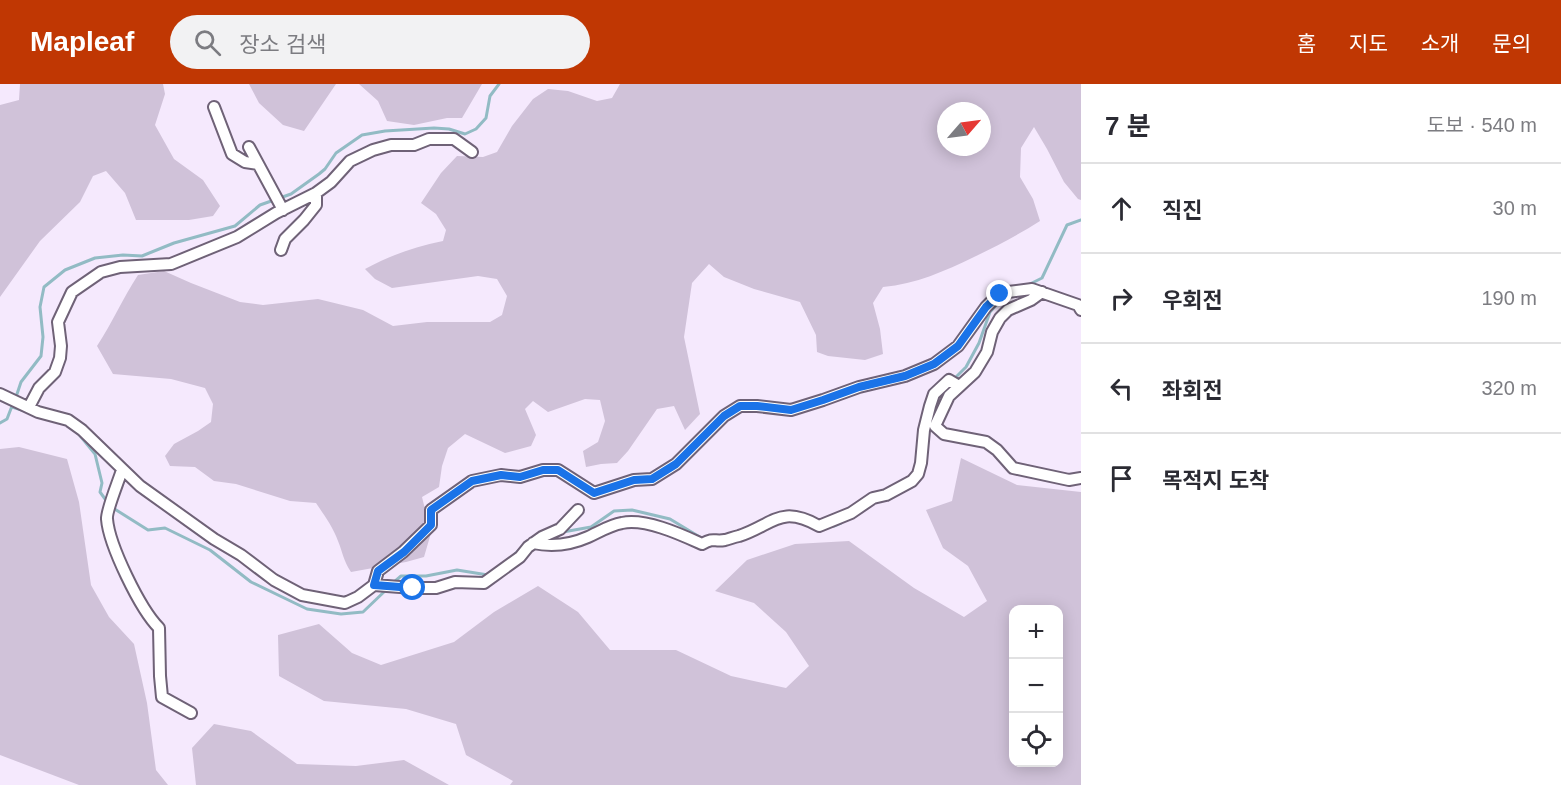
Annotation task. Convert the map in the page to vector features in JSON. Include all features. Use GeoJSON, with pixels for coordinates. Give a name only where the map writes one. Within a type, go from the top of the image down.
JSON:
{"type":"FeatureCollection","features":[{"type":"Feature","properties":{"kind":"street"},"geometry":{"type":"LineString","coordinates":[[214,106],[232,154],[245,162],[258,164]]}},
{"type":"Feature","properties":{"kind":"street"},"geometry":{"type":"LineString","coordinates":[[15,400],[39,388],[55,372],[61,346],[58,322],[72,292],[101,272],[120,267],[171,264],[237,237],[281,208],[316,193],[331,182],[350,161],[382,147],[414,145],[429,139],[453,139],[472,152]]}},
{"type":"Feature","properties":{"kind":"street"},"geometry":{"type":"LineString","coordinates":[[249,147],[281,208]]}},
{"type":"Feature","properties":{"kind":"street"},"geometry":{"type":"LineString","coordinates":[[281,250],[285,239],[316,205],[316,193]]}},
{"type":"Feature","properties":{"kind":"street"},"geometry":{"type":"LineString","coordinates":[[15,400],[38,412],[68,420],[82,430],[140,486],[274,580],[302,595],[345,603],[374,585],[378,571],[404,552],[431,525],[431,510],[472,481],[501,475],[520,477],[543,470],[558,470],[594,493],[634,480],[652,479],[676,464],[724,416],[740,406],[791,410],[859,387],[905,376],[934,364],[958,346],[986,307],[1000,294],[1032,289],[1078,305],[1081,310]]}},
{"type":"Feature","properties":{"kind":"street"},"geometry":{"type":"LineString","coordinates":[[538,540],[547,546],[569,544],[624,522],[664,528],[707,542],[747,533],[779,517],[790,515],[807,519],[819,526],[851,513],[873,498],[886,495],[912,482],[918,474],[921,463],[924,430],[934,394],[975,372],[987,352],[992,332],[1000,318],[1008,310],[1031,300],[1042,292]]}},
{"type":"Feature","properties":{"kind":"street"},"geometry":{"type":"LineString","coordinates":[[955,384],[935,426],[944,434],[986,442],[997,450],[1013,468],[1069,480],[1081,478]]}},
{"type":"Feature","properties":{"kind":"street"},"geometry":{"type":"LineString","coordinates":[[122,470],[106,518],[115,550],[133,588],[150,620],[159,628],[162,697],[190,713]]}},
{"type":"Feature","properties":{"kind":"street"},"geometry":{"type":"LineString","coordinates":[[374,585],[436,588],[455,582],[484,583],[520,557],[538,540],[560,529],[578,510]]}},
{"type":"Feature","properties":{"kind":"shaded area"},"geometry":{"type":"Polygon","coordinates":[[[20,84],[163,84],[165,94],[155,125],[174,159],[203,180],[220,206],[213,216],[189,220],[136,220],[125,193],[106,171],[93,176],[80,202],[40,241],[0,297],[0,105],[19,100],[20,84]]]}},
{"type":"Feature","properties":{"kind":"shaded area"},"geometry":{"type":"Polygon","coordinates":[[[249,84],[336,84],[304,131],[283,125],[259,103],[249,84]]]}},
{"type":"Feature","properties":{"kind":"shaded area"},"geometry":{"type":"Polygon","coordinates":[[[359,84],[482,84],[462,118],[447,118],[414,125],[387,121],[378,101],[359,84]]]}},
{"type":"Feature","properties":{"kind":"shaded area"},"geometry":{"type":"Polygon","coordinates":[[[620,84],[1081,84],[1081,200],[1064,182],[1034,127],[1021,148],[1020,177],[1033,199],[1040,221],[941,272],[919,280],[883,287],[873,303],[880,329],[883,354],[865,360],[828,356],[817,352],[816,335],[800,302],[754,289],[724,277],[709,264],[692,283],[684,337],[700,414],[685,430],[674,406],[657,409],[617,463],[586,467],[583,451],[598,442],[605,421],[600,400],[585,399],[548,412],[533,401],[525,409],[536,435],[531,446],[505,453],[465,434],[448,448],[439,487],[422,497],[431,533],[424,557],[351,572],[334,531],[316,503],[290,501],[236,484],[214,481],[195,467],[170,466],[165,456],[174,444],[211,422],[213,404],[205,388],[171,379],[113,374],[97,346],[138,275],[164,271],[240,302],[263,305],[318,299],[363,310],[393,326],[427,322],[490,322],[502,315],[507,296],[497,279],[478,276],[392,288],[375,279],[365,269],[403,252],[443,241],[446,230],[436,214],[421,203],[441,173],[457,156],[483,157],[497,152],[512,126],[533,99],[548,89],[568,91],[597,101],[612,98],[620,84]]]}},
{"type":"Feature","properties":{"kind":"shaded area"},"geometry":{"type":"Polygon","coordinates":[[[19,447],[67,459],[79,502],[91,585],[109,617],[134,644],[147,703],[156,770],[168,785],[79,785],[0,755],[0,449],[19,447]]]}},
{"type":"Feature","properties":{"kind":"shaded area"},"geometry":{"type":"Polygon","coordinates":[[[961,458],[1017,485],[1081,492],[1081,785],[510,785],[513,781],[466,755],[456,724],[406,709],[324,701],[279,676],[278,635],[319,624],[352,653],[381,665],[454,642],[494,612],[538,586],[578,612],[610,650],[676,650],[731,676],[786,688],[809,666],[786,632],[754,603],[715,591],[747,560],[795,544],[849,541],[914,588],[964,617],[987,601],[968,566],[943,548],[926,510],[952,501],[961,458]]]}},
{"type":"Feature","properties":{"kind":"shaded area"},"geometry":{"type":"Polygon","coordinates":[[[214,724],[251,731],[297,764],[356,766],[404,760],[449,785],[196,785],[192,748],[214,724]]]}},
{"type":"Feature","properties":{"kind":"waterway"},"geometry":{"type":"LineString","coordinates":[[15,400],[21,382],[41,356],[43,337],[40,307],[44,287],[65,270],[95,258],[123,255],[142,256],[174,243],[235,226],[260,205],[291,194],[319,174],[336,153],[362,135],[434,128],[449,129],[465,134],[476,129],[486,118],[490,96],[499,84]]}},
{"type":"Feature","properties":{"kind":"waterway"},"geometry":{"type":"LineString","coordinates":[[1026,286],[1042,278],[1067,225],[1081,220]]}},
{"type":"Feature","properties":{"kind":"waterway"},"geometry":{"type":"LineString","coordinates":[[954,379],[966,367],[979,343],[990,312],[1007,296]]}},
{"type":"Feature","properties":{"kind":"waterway"},"geometry":{"type":"LineString","coordinates":[[0,423],[7,419],[12,406]]}},
{"type":"Feature","properties":{"kind":"waterway"},"geometry":{"type":"LineString","coordinates":[[12,407],[25,411]]}},
{"type":"Feature","properties":{"kind":"waterway"},"geometry":{"type":"LineString","coordinates":[[77,432],[95,454],[102,483],[100,492],[108,503]]}},
{"type":"Feature","properties":{"kind":"waterway"},"geometry":{"type":"LineString","coordinates":[[926,458],[928,438]]}},
{"type":"Feature","properties":{"kind":"waterway"},"geometry":{"type":"LineString","coordinates":[[894,496],[914,485]]}},
{"type":"Feature","properties":{"kind":"waterway"},"geometry":{"type":"LineString","coordinates":[[113,508],[148,530],[165,528],[210,550],[251,582],[307,609],[341,614],[363,612],[386,590]]}},
{"type":"Feature","properties":{"kind":"waterway"},"geometry":{"type":"LineString","coordinates":[[563,532],[591,527],[614,511],[632,510],[670,519],[703,539]]}},
{"type":"Feature","properties":{"kind":"waterway"},"geometry":{"type":"LineString","coordinates":[[827,527],[841,523]]}},
{"type":"Feature","properties":{"kind":"waterway"},"geometry":{"type":"LineString","coordinates":[[512,557],[522,547]]}},
{"type":"Feature","properties":{"kind":"waterway"},"geometry":{"type":"LineString","coordinates":[[393,583],[401,576],[426,576],[457,570],[488,575]]}},
{"type":"Feature","properties":{"kind":"route"},"geometry":{"type":"LineString","coordinates":[[413,588],[374,585],[378,571],[404,552],[431,525],[431,510],[472,481],[501,475],[520,477],[543,470],[558,470],[594,493],[634,480],[652,479],[676,464],[724,416],[740,406],[791,410],[859,387],[905,376],[934,364],[958,346],[986,307],[1000,294]]}}]}
